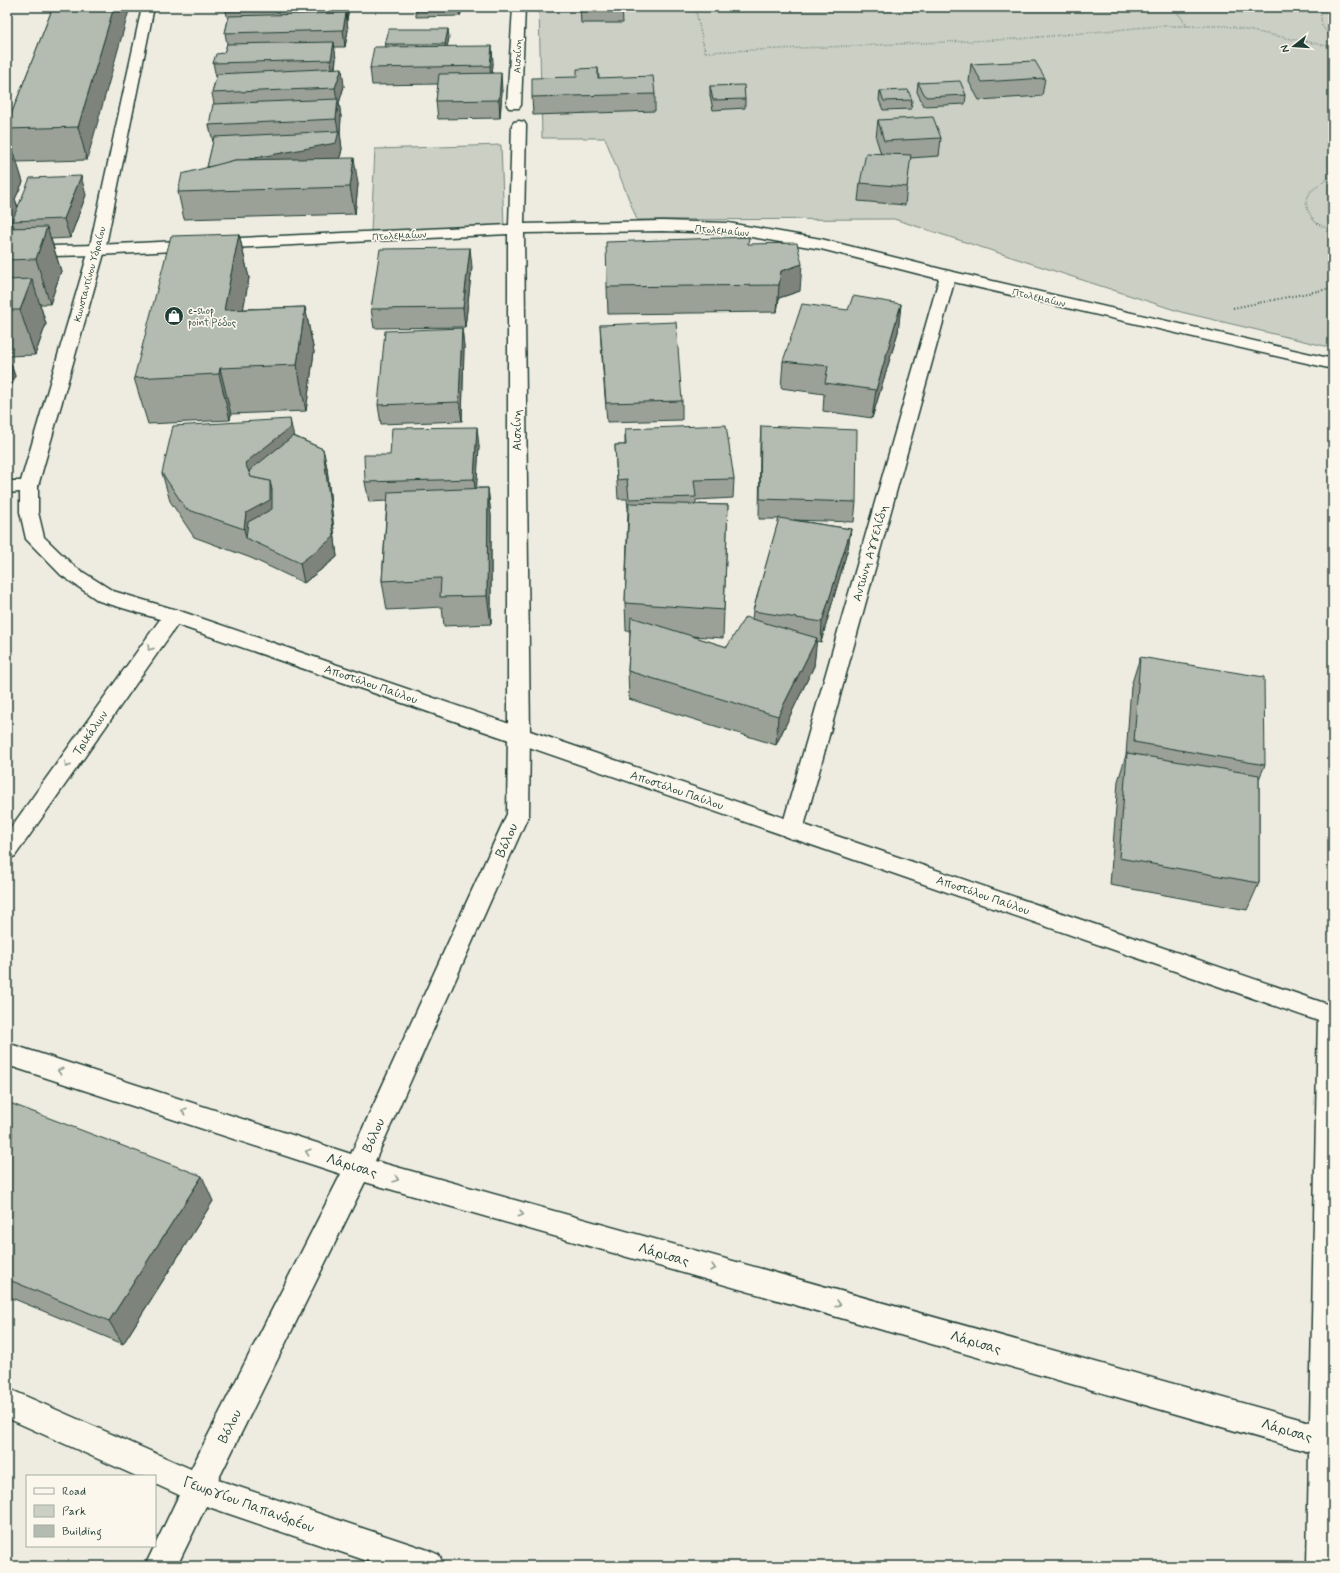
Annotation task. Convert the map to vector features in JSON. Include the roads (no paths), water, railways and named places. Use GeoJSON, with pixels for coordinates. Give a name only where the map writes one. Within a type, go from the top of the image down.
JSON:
{"type":"FeatureCollection","features":[{"type":"Feature","properties":{"kind":"street","name":"Κωνσταντίνου Υδραίου"},"geometry":{"type":"LineString","coordinates":[[35,539],[29,512],[29,486],[97,250],[148,7]]}},
{"type":"Feature","properties":{"kind":"street","name":"Αισχίνη"},"geometry":{"type":"LineString","coordinates":[[514,105],[519,7]]}},
{"type":"Feature","properties":{"kind":"street","name":"Αισχίνη"},"geometry":{"type":"LineString","coordinates":[[519,125],[516,229],[520,735]]}},
{"type":"Feature","properties":{"kind":"street","name":"Πτολεμαίων"},"geometry":{"type":"LineString","coordinates":[[7,252],[97,250],[516,229],[662,226],[728,228],[821,244],[948,276],[1333,364]]}},
{"type":"Feature","properties":{"kind":"street","name":"Αντώνη Αγγελίδη"},"geometry":{"type":"LineString","coordinates":[[792,830],[948,276]]}},
{"type":"Feature","properties":{"kind":"street"},"geometry":{"type":"LineString","coordinates":[[7,487],[29,486]]}},
{"type":"Feature","properties":{"kind":"street","name":"Αποστόλου Παύλου"},"geometry":{"type":"LineString","coordinates":[[35,539],[68,571],[106,596],[173,616],[1332,1015]]}},
{"type":"Feature","properties":{"kind":"street","name":"Τρικάλων"},"geometry":{"type":"LineString","coordinates":[[7,850],[173,616]]}},
{"type":"Feature","properties":{"kind":"street","name":"Βόλου"},"geometry":{"type":"LineString","coordinates":[[161,1566],[198,1488],[358,1168],[518,814],[520,735]]}},
{"type":"Feature","properties":{"kind":"street"},"geometry":{"type":"LineString","coordinates":[[1323,1566],[1328,1507],[1325,1441],[1332,1015]]}},
{"type":"Feature","properties":{"kind":"street","name":"Λάρισας"},"geometry":{"type":"LineString","coordinates":[[7,1054],[358,1168],[1325,1441]]}},
{"type":"Feature","properties":{"kind":"street","name":"Γεωργίου Παπανδρέου"},"geometry":{"type":"LineString","coordinates":[[7,1403],[198,1488],[428,1566]]}},
{"type":"Feature","properties":{"kind":"place","name":"e-shop point Ρόδος"},"geometry":{"type":"Point","coordinates":[174,316]}}]}
